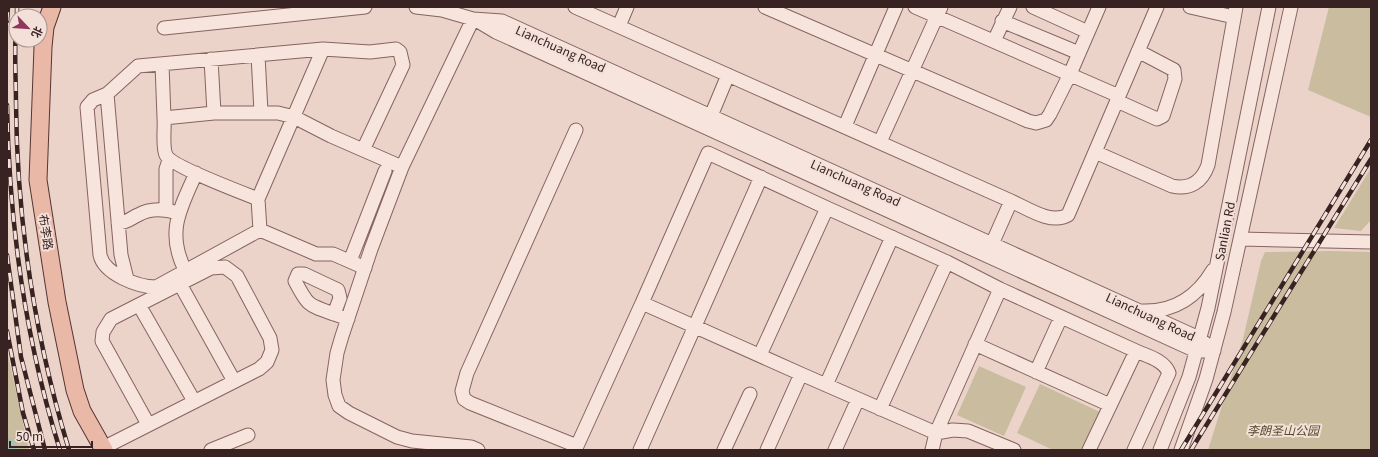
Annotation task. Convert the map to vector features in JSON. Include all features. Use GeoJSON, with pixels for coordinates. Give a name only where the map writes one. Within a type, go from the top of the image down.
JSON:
{"type":"FeatureCollection","features":[{"type":"Feature","properties":{"kind":"main road","name":"布李路"},"geometry":{"type":"LineString","coordinates":[[52,7],[45,27],[43,47],[38,180],[58,302],[75,390],[82,411],[104,449]]}},
{"type":"Feature","properties":{"kind":"street"},"geometry":{"type":"LineString","coordinates":[[164,28],[365,7]]}},
{"type":"Feature","properties":{"kind":"street","name":"Lianchuang Road"},"geometry":{"type":"LineString","coordinates":[[416,7],[442,10],[473,19],[502,21],[708,122],[1214,351]]}},
{"type":"Feature","properties":{"kind":"street"},"geometry":{"type":"LineString","coordinates":[[576,7],[1052,219],[1061,219],[1068,215],[1157,7]]}},
{"type":"Feature","properties":{"kind":"street"},"geometry":{"type":"LineString","coordinates":[[618,26],[627,7]]}},
{"type":"Feature","properties":{"kind":"street"},"geometry":{"type":"LineString","coordinates":[[765,7],[1028,121],[1036,123],[1046,120],[1070,74],[1099,7]]}},
{"type":"Feature","properties":{"kind":"street"},"geometry":{"type":"LineString","coordinates":[[844,126],[896,7]]}},
{"type":"Feature","properties":{"kind":"street"},"geometry":{"type":"LineString","coordinates":[[915,7],[939,12],[994,41],[1070,74],[1157,119],[1163,116],[1175,79],[1174,70],[1138,51]]}},
{"type":"Feature","properties":{"kind":"street"},"geometry":{"type":"LineString","coordinates":[[994,41],[1002,21],[1010,7]]}},
{"type":"Feature","properties":{"kind":"street"},"geometry":{"type":"LineString","coordinates":[[1033,7],[1088,32]]}},
{"type":"Feature","properties":{"kind":"street"},"geometry":{"type":"LineString","coordinates":[[1095,152],[1172,186],[1181,188],[1199,181],[1204,175],[1208,165],[1235,12],[1190,7]]}},
{"type":"Feature","properties":{"kind":"street","name":"Sanlian Rd"},"geometry":{"type":"LineString","coordinates":[[1160,450],[1180,405],[1198,344],[1219,256],[1269,7]]}},
{"type":"Feature","properties":{"kind":"street"},"geometry":{"type":"LineString","coordinates":[[1180,450],[1204,385],[1214,351],[1241,239],[1291,7]]}},
{"type":"Feature","properties":{"kind":"street"},"geometry":{"type":"LineString","coordinates":[[880,142],[939,12]]}},
{"type":"Feature","properties":{"kind":"street"},"geometry":{"type":"LineString","coordinates":[[473,19],[402,168],[348,319],[337,353],[333,380],[335,395],[342,410],[397,437],[412,442],[471,447],[478,450]]}},
{"type":"Feature","properties":{"kind":"street"},"geometry":{"type":"LineString","coordinates":[[1002,21],[1079,53]]}},
{"type":"Feature","properties":{"kind":"street"},"geometry":{"type":"LineString","coordinates":[[260,230],[156,286],[141,286],[105,267],[100,255],[86,113],[90,103],[107,94],[138,66],[323,49],[370,52],[396,49],[400,52],[403,65],[363,150]]}},
{"type":"Feature","properties":{"kind":"street"},"geometry":{"type":"LineString","coordinates":[[260,230],[258,199],[323,49]]}},
{"type":"Feature","properties":{"kind":"street"},"geometry":{"type":"LineString","coordinates":[[258,55],[261,112]]}},
{"type":"Feature","properties":{"kind":"street"},"geometry":{"type":"LineString","coordinates":[[211,60],[214,113]]}},
{"type":"Feature","properties":{"kind":"street"},"geometry":{"type":"LineString","coordinates":[[162,64],[165,154],[169,160],[258,199]]}},
{"type":"Feature","properties":{"kind":"street"},"geometry":{"type":"LineString","coordinates":[[708,122],[728,75]]}},
{"type":"Feature","properties":{"kind":"street"},"geometry":{"type":"LineString","coordinates":[[107,94],[121,255],[127,279]]}},
{"type":"Feature","properties":{"kind":"street"},"geometry":{"type":"LineString","coordinates":[[164,118],[214,113],[261,112],[294,117],[402,168]]}},
{"type":"Feature","properties":{"kind":"street","name":"Lianchuang Road"},"geometry":{"type":"LineString","coordinates":[[708,122],[992,244],[1138,310],[1198,344]]}},
{"type":"Feature","properties":{"kind":"street"},"geometry":{"type":"LineString","coordinates":[[576,130],[467,373],[462,391],[464,399],[470,403],[580,449],[708,153],[1161,362],[1167,368],[1169,373],[1134,450]]}},
{"type":"Feature","properties":{"kind":"street"},"geometry":{"type":"LineString","coordinates":[[169,160],[166,169],[176,245],[178,257],[185,270]]}},
{"type":"Feature","properties":{"kind":"street"},"geometry":{"type":"LineString","coordinates":[[350,261],[385,171]]}},
{"type":"Feature","properties":{"kind":"street"},"geometry":{"type":"LineString","coordinates":[[172,211],[196,173]]}},
{"type":"Feature","properties":{"kind":"street"},"geometry":{"type":"LineString","coordinates":[[640,450],[761,177]]}},
{"type":"Feature","properties":{"kind":"street"},"geometry":{"type":"LineString","coordinates":[[992,244],[1011,201]]}},
{"type":"Feature","properties":{"kind":"street"},"geometry":{"type":"LineString","coordinates":[[760,355],[827,208]]}},
{"type":"Feature","properties":{"kind":"street"},"geometry":{"type":"LineString","coordinates":[[118,223],[127,222],[144,212],[172,211]]}},
{"type":"Feature","properties":{"kind":"street"},"geometry":{"type":"LineString","coordinates":[[260,230],[316,254],[333,254],[365,268]]}},
{"type":"Feature","properties":{"kind":"street"},"geometry":{"type":"LineString","coordinates":[[826,384],[892,237]]}},
{"type":"Feature","properties":{"kind":"street"},"geometry":{"type":"LineString","coordinates":[[1241,239],[1369,240]]}},
{"type":"Feature","properties":{"kind":"street"},"geometry":{"type":"LineString","coordinates":[[1138,310],[1155,311],[1170,309],[1194,295],[1205,283],[1219,256]]}},
{"type":"Feature","properties":{"kind":"street"},"geometry":{"type":"LineString","coordinates":[[880,409],[947,262]]}},
{"type":"Feature","properties":{"kind":"street"},"geometry":{"type":"LineString","coordinates":[[104,449],[148,424],[259,369],[267,362],[272,350],[270,338],[237,276],[225,267],[218,266],[211,268],[111,319],[106,325],[102,341],[148,424]]}},
{"type":"Feature","properties":{"kind":"street"},"geometry":{"type":"LineString","coordinates":[[180,284],[234,381]]}},
{"type":"Feature","properties":{"kind":"street"},"geometry":{"type":"LineString","coordinates":[[932,450],[936,433],[1000,289]]}},
{"type":"Feature","properties":{"kind":"street"},"geometry":{"type":"LineString","coordinates":[[642,303],[936,433],[954,430],[968,431],[1014,450]]}},
{"type":"Feature","properties":{"kind":"street"},"geometry":{"type":"LineString","coordinates":[[139,305],[194,401]]}},
{"type":"Feature","properties":{"kind":"street"},"geometry":{"type":"LineString","coordinates":[[334,314],[348,319]]}},
{"type":"Feature","properties":{"kind":"street"},"geometry":{"type":"LineString","coordinates":[[1036,372],[1061,317]]}},
{"type":"Feature","properties":{"kind":"street"},"geometry":{"type":"LineString","coordinates":[[975,344],[1110,405]]}},
{"type":"Feature","properties":{"kind":"street"},"geometry":{"type":"LineString","coordinates":[[1089,450],[1136,351]]}},
{"type":"Feature","properties":{"kind":"street"},"geometry":{"type":"LineString","coordinates":[[767,450],[801,374]]}},
{"type":"Feature","properties":{"kind":"street"},"geometry":{"type":"LineString","coordinates":[[724,450],[750,394]]}},
{"type":"Feature","properties":{"kind":"street"},"geometry":{"type":"LineString","coordinates":[[835,450],[858,399]]}},
{"type":"Feature","properties":{"kind":"street"},"geometry":{"type":"LineString","coordinates":[[211,450],[248,434]]}},
{"type":"Feature","properties":{"kind":"green space"},"geometry":{"type":"Polygon","coordinates":[[[1329,7],[1371,7],[1371,117],[1308,90],[1329,7]]]}},
{"type":"Feature","properties":{"kind":"green space"},"geometry":{"type":"Polygon","coordinates":[[[1371,168],[1371,220],[1361,231],[1334,228],[1371,168]]]}},
{"type":"Feature","properties":{"kind":"green space","name":"李朗圣山公园"},"geometry":{"type":"Polygon","coordinates":[[[1265,252],[1371,252],[1371,450],[1208,450],[1243,339],[1261,261],[1265,252]]]}},
{"type":"Feature","properties":{"kind":"green space"},"geometry":{"type":"Polygon","coordinates":[[[7,351],[29,450],[7,450],[7,351]]]}},
{"type":"Feature","properties":{"kind":"green space"},"geometry":{"type":"Polygon","coordinates":[[[979,366],[1026,387],[1004,436],[957,415],[979,366]]]}},
{"type":"Feature","properties":{"kind":"green space"},"geometry":{"type":"Polygon","coordinates":[[[1040,384],[1102,413],[1084,450],[1053,450],[1017,433],[1040,384]]]}},
{"type":"Feature","properties":{"kind":"railway"},"geometry":{"type":"LineString","coordinates":[[7,21],[8,7]]}},
{"type":"Feature","properties":{"kind":"railway"},"geometry":{"type":"LineString","coordinates":[[15,48],[17,148],[24,235],[38,322],[57,408],[69,450]]}},
{"type":"Feature","properties":{"kind":"railway"},"geometry":{"type":"LineString","coordinates":[[7,105],[11,193],[21,280],[37,366],[60,450]]}},
{"type":"Feature","properties":{"kind":"railway"},"geometry":{"type":"LineString","coordinates":[[1181,450],[1371,140]]}},
{"type":"Feature","properties":{"kind":"railway"},"geometry":{"type":"LineString","coordinates":[[1191,450],[1371,159]]}},
{"type":"Feature","properties":{"kind":"railway"},"geometry":{"type":"LineString","coordinates":[[7,255],[21,357],[45,450]]}},
{"type":"Feature","properties":{"kind":"railway"},"geometry":{"type":"LineString","coordinates":[[7,331],[23,413],[34,450]]}}]}
